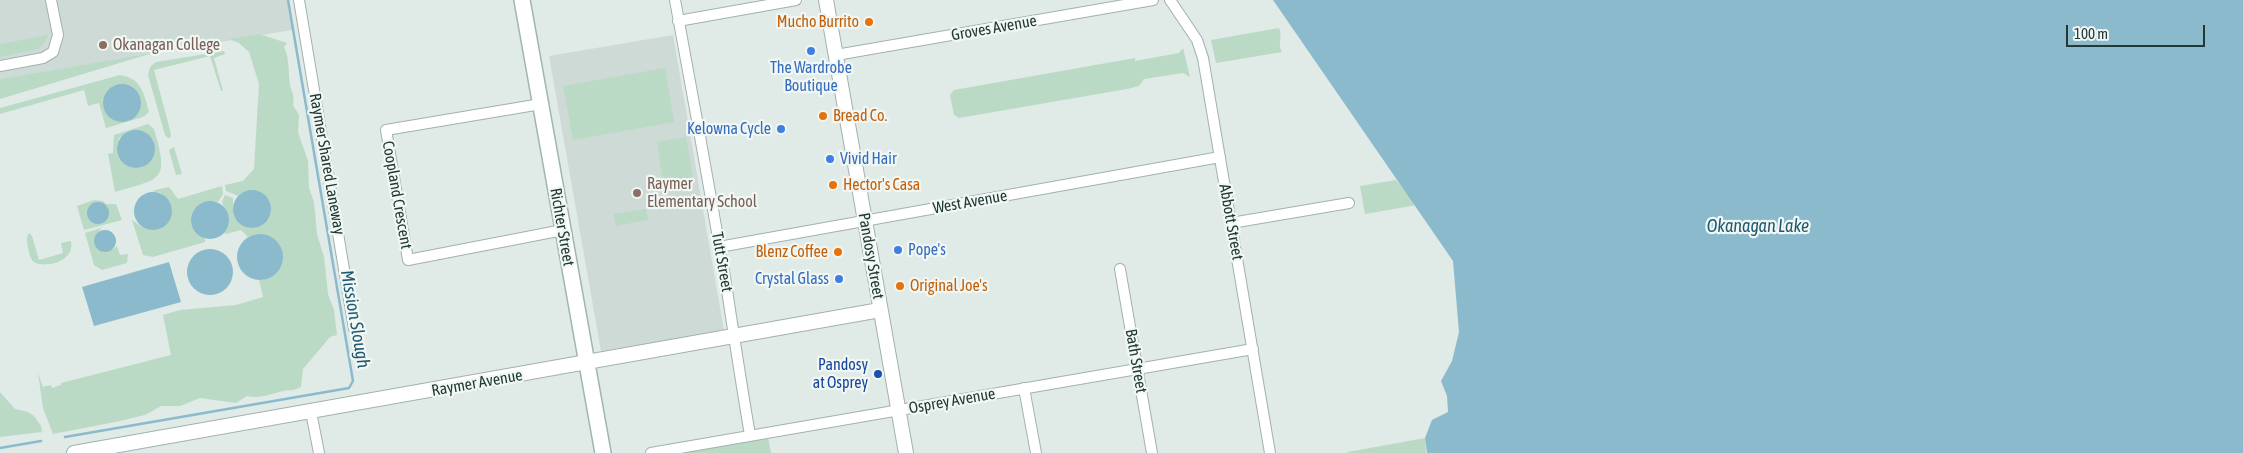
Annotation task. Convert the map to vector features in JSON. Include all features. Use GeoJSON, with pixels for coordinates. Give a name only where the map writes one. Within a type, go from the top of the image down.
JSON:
{"type":"FeatureCollection","features":[{"type":"Feature","properties":{"kind":"main road","name":"Richter Street"},"geometry":{"type":"LineString","coordinates":[[522,0],[603,453]]}},
{"type":"Feature","properties":{"kind":"street"},"geometry":{"type":"LineString","coordinates":[[0,66],[43,58],[52,52],[58,35],[52,0]]}},
{"type":"Feature","properties":{"kind":"street","name":"Raymer Shared Laneway"},"geometry":{"type":"LineString","coordinates":[[299,0],[354,329]]}},
{"type":"Feature","properties":{"kind":"street","name":"Tutt Street"},"geometry":{"type":"LineString","coordinates":[[674,0],[720,247],[735,353],[750,435]]}},
{"type":"Feature","properties":{"kind":"street"},"geometry":{"type":"LineString","coordinates":[[678,20],[796,0]]}},
{"type":"Feature","properties":{"kind":"street","name":"Pandosy Street"},"geometry":{"type":"LineString","coordinates":[[826,0],[906,453]]}},
{"type":"Feature","properties":{"kind":"street","name":"Groves Avenue"},"geometry":{"type":"LineString","coordinates":[[836,55],[1153,0]]}},
{"type":"Feature","properties":{"kind":"street","name":"Abbott Street"},"geometry":{"type":"LineString","coordinates":[[1170,0],[1197,40],[1203,58],[1270,453]]}},
{"type":"Feature","properties":{"kind":"street","name":"Coopland Crescent"},"geometry":{"type":"LineString","coordinates":[[541,104],[386,130],[408,260],[562,230]]}},
{"type":"Feature","properties":{"kind":"street","name":"West Avenue"},"geometry":{"type":"LineString","coordinates":[[720,247],[1220,158]]}},
{"type":"Feature","properties":{"kind":"street"},"geometry":{"type":"LineString","coordinates":[[1232,223],[1349,203]]}},
{"type":"Feature","properties":{"kind":"street","name":"Bath Street"},"geometry":{"type":"LineString","coordinates":[[1120,269],[1152,453]]}},
{"type":"Feature","properties":{"kind":"street","name":"Raymer Avenue"},"geometry":{"type":"LineString","coordinates":[[74,453],[586,364],[880,310]]}},
{"type":"Feature","properties":{"kind":"street","name":"Osprey Avenue"},"geometry":{"type":"LineString","coordinates":[[651,453],[1253,349]]}},
{"type":"Feature","properties":{"kind":"street"},"geometry":{"type":"LineString","coordinates":[[1024,388],[1036,453]]}},
{"type":"Feature","properties":{"kind":"street"},"geometry":{"type":"LineString","coordinates":[[311,412],[319,453]]}},
{"type":"Feature","properties":{"kind":"shaded area","name":"Okanagan College"},"geometry":{"type":"Polygon","coordinates":[[[0,0],[287,0],[292,30],[0,79],[0,0]]]}},
{"type":"Feature","properties":{"kind":"shaded area","name":"Raymer Elementary School"},"geometry":{"type":"Polygon","coordinates":[[[673,35],[724,331],[601,351],[549,56],[673,35]]]}},
{"type":"Feature","properties":{"kind":"green space"},"geometry":{"type":"Polygon","coordinates":[[[1279,28],[1282,52],[1216,63],[1211,40],[1279,28]]]}},
{"type":"Feature","properties":{"kind":"green space"},"geometry":{"type":"Polygon","coordinates":[[[259,34],[287,43],[284,47],[288,61],[293,105],[299,115],[298,132],[308,161],[309,188],[314,202],[317,234],[324,257],[328,294],[334,310],[337,335],[330,337],[303,369],[301,387],[261,397],[247,396],[236,403],[200,398],[180,406],[161,406],[145,415],[53,434],[43,408],[38,373],[43,387],[51,385],[52,388],[61,385],[61,383],[171,355],[163,315],[180,310],[236,305],[263,297],[259,280],[264,280],[283,257],[278,243],[253,235],[248,237],[241,230],[224,233],[229,221],[222,202],[225,195],[233,198],[233,208],[253,228],[266,222],[271,210],[269,200],[242,193],[238,196],[226,191],[225,185],[243,181],[254,169],[259,84],[249,52],[239,43],[229,39],[259,34]]]}},
{"type":"Feature","properties":{"kind":"green space"},"geometry":{"type":"Polygon","coordinates":[[[48,35],[47,39],[38,49],[0,57],[0,44],[48,35]]]}},
{"type":"Feature","properties":{"kind":"green space"},"geometry":{"type":"Polygon","coordinates":[[[1183,48],[1190,77],[1183,73],[1144,79],[1139,86],[1127,89],[959,118],[954,115],[950,95],[954,90],[1135,58],[1135,61],[1179,53],[1183,48]]]}},
{"type":"Feature","properties":{"kind":"green space"},"geometry":{"type":"Polygon","coordinates":[[[224,51],[225,54],[214,58],[223,91],[221,91],[210,56],[154,70],[171,134],[170,138],[168,138],[165,135],[148,75],[150,67],[156,62],[224,51]]]}},
{"type":"Feature","properties":{"kind":"green space"},"geometry":{"type":"Polygon","coordinates":[[[153,53],[0,99],[0,79],[153,53]]]}},
{"type":"Feature","properties":{"kind":"green space"},"geometry":{"type":"Polygon","coordinates":[[[665,68],[674,122],[573,140],[563,86],[665,68]]]}},
{"type":"Feature","properties":{"kind":"green space"},"geometry":{"type":"Polygon","coordinates":[[[120,75],[133,79],[140,88],[149,112],[143,117],[106,128],[99,103],[88,106],[84,90],[0,114],[0,108],[120,75]]]}},
{"type":"Feature","properties":{"kind":"green space"},"geometry":{"type":"Polygon","coordinates":[[[148,124],[154,129],[161,159],[161,168],[158,175],[143,184],[115,192],[108,154],[113,153],[114,135],[148,124]],[[120,137],[117,149],[118,155],[125,164],[136,168],[143,167],[155,152],[153,140],[120,137]]]}},
{"type":"Feature","properties":{"kind":"green space"},"geometry":{"type":"Polygon","coordinates":[[[686,137],[693,177],[663,182],[657,142],[686,137]]]}},
{"type":"Feature","properties":{"kind":"green space"},"geometry":{"type":"Polygon","coordinates":[[[174,147],[182,174],[176,175],[169,150],[174,147]]]}},
{"type":"Feature","properties":{"kind":"green space"},"geometry":{"type":"Polygon","coordinates":[[[1396,180],[1417,205],[1365,214],[1360,186],[1396,180]]]}},
{"type":"Feature","properties":{"kind":"green space"},"geometry":{"type":"Polygon","coordinates":[[[222,186],[223,194],[218,202],[209,201],[201,203],[192,213],[193,227],[197,233],[205,238],[205,242],[153,257],[143,255],[132,220],[142,227],[160,229],[169,221],[161,193],[151,191],[169,187],[178,199],[222,186]]]}},
{"type":"Feature","properties":{"kind":"green space"},"geometry":{"type":"Polygon","coordinates":[[[94,200],[103,201],[106,204],[116,204],[122,220],[84,230],[77,206],[94,200]]]}},
{"type":"Feature","properties":{"kind":"green space"},"geometry":{"type":"Polygon","coordinates":[[[646,209],[648,220],[616,226],[614,214],[646,209]]]}},
{"type":"Feature","properties":{"kind":"green space"},"geometry":{"type":"Polygon","coordinates":[[[101,228],[94,242],[97,248],[113,249],[117,246],[120,255],[128,254],[127,263],[102,270],[94,265],[85,233],[101,228]]]}},
{"type":"Feature","properties":{"kind":"green space"},"geometry":{"type":"Polygon","coordinates":[[[29,233],[32,236],[39,260],[63,253],[61,243],[71,241],[71,249],[68,255],[55,263],[35,263],[31,259],[28,248],[27,238],[29,233]]]}},
{"type":"Feature","properties":{"kind":"green space"},"geometry":{"type":"Polygon","coordinates":[[[0,392],[15,409],[28,412],[34,416],[41,426],[42,432],[0,437],[0,392]]]}},
{"type":"Feature","properties":{"kind":"green space"},"geometry":{"type":"Polygon","coordinates":[[[768,437],[771,453],[680,453],[768,437]]]}},
{"type":"Feature","properties":{"kind":"green space"},"geometry":{"type":"Polygon","coordinates":[[[1425,438],[1426,453],[1348,453],[1348,452],[1425,438]]]}},
{"type":"Feature","properties":{"kind":"water","name":"Okanagan Lake"},"geometry":{"type":"Polygon","coordinates":[[[1273,0],[2243,0],[2243,453],[1427,453],[1425,438],[1432,420],[1448,412],[1447,396],[1441,381],[1452,361],[1459,332],[1453,261],[1273,0]]]}},
{"type":"Feature","properties":{"kind":"water"},"geometry":{"type":"Polygon","coordinates":[[[122,84],[129,85],[135,90],[140,96],[140,110],[135,116],[129,121],[122,122],[115,121],[109,116],[104,110],[103,103],[104,96],[109,90],[115,85],[122,84]]]}},
{"type":"Feature","properties":{"kind":"water"},"geometry":{"type":"Polygon","coordinates":[[[136,130],[143,131],[149,136],[154,142],[154,156],[149,162],[143,167],[136,168],[129,167],[123,162],[118,156],[117,149],[118,142],[123,136],[129,131],[136,130]]]}},
{"type":"Feature","properties":{"kind":"water"},"geometry":{"type":"Polygon","coordinates":[[[252,190],[259,191],[265,196],[270,202],[270,216],[265,222],[259,227],[252,228],[245,227],[239,222],[234,216],[233,209],[234,202],[239,196],[245,191],[252,190]]]}},
{"type":"Feature","properties":{"kind":"water"},"geometry":{"type":"Polygon","coordinates":[[[153,192],[160,193],[166,198],[171,204],[171,218],[166,224],[160,229],[153,230],[146,229],[140,224],[135,218],[134,211],[135,204],[140,198],[146,193],[153,192]]]}},
{"type":"Feature","properties":{"kind":"water"},"geometry":{"type":"Polygon","coordinates":[[[210,201],[217,202],[223,207],[228,213],[228,227],[223,233],[217,238],[210,239],[203,238],[197,233],[192,227],[191,220],[192,213],[197,207],[203,202],[210,201]]]}},
{"type":"Feature","properties":{"kind":"water"},"geometry":{"type":"Polygon","coordinates":[[[98,202],[106,205],[109,213],[106,221],[98,224],[90,221],[87,213],[90,205],[98,202]]]}},
{"type":"Feature","properties":{"kind":"water"},"geometry":{"type":"Polygon","coordinates":[[[105,230],[113,233],[116,241],[113,249],[105,252],[97,249],[94,241],[97,233],[105,230]]]}},
{"type":"Feature","properties":{"kind":"water"},"geometry":{"type":"Polygon","coordinates":[[[256,234],[264,234],[273,238],[279,244],[283,257],[279,270],[273,276],[264,280],[256,280],[247,276],[241,270],[237,261],[237,253],[241,244],[247,238],[256,234]]]}},
{"type":"Feature","properties":{"kind":"water"},"geometry":{"type":"Polygon","coordinates":[[[206,249],[214,249],[223,253],[229,259],[233,272],[229,285],[223,291],[214,295],[206,295],[197,291],[191,285],[187,276],[187,268],[191,259],[197,253],[206,249]]]}},
{"type":"Feature","properties":{"kind":"water"},"geometry":{"type":"Polygon","coordinates":[[[169,262],[181,302],[94,326],[82,287],[169,262]]]}},
{"type":"Feature","properties":{"kind":"waterway","name":"Mission Slough"},"geometry":{"type":"LineString","coordinates":[[65,437],[349,388],[353,381],[288,0]]}},
{"type":"Feature","properties":{"kind":"waterway","name":"Mission Slough"},"geometry":{"type":"LineString","coordinates":[[0,448],[41,441]]}},
{"type":"Feature","properties":{"kind":"place","name":"Mucho Burrito"},"geometry":{"type":"Point","coordinates":[869,22]}},
{"type":"Feature","properties":{"kind":"place","name":"Okanagan College"},"geometry":{"type":"Point","coordinates":[103,45]}},
{"type":"Feature","properties":{"kind":"place","name":"The Wardrobe Boutique"},"geometry":{"type":"Point","coordinates":[811,51]}},
{"type":"Feature","properties":{"kind":"place","name":"Bread Co."},"geometry":{"type":"Point","coordinates":[823,116]}},
{"type":"Feature","properties":{"kind":"place","name":"Kelowna Cycle"},"geometry":{"type":"Point","coordinates":[781,129]}},
{"type":"Feature","properties":{"kind":"place","name":"Vivid Hair"},"geometry":{"type":"Point","coordinates":[830,159]}},
{"type":"Feature","properties":{"kind":"place","name":"Hector's Casa"},"geometry":{"type":"Point","coordinates":[833,185]}},
{"type":"Feature","properties":{"kind":"place","name":"Raymer Elementary School"},"geometry":{"type":"Point","coordinates":[637,193]}},
{"type":"Feature","properties":{"kind":"place","name":"Pope's"},"geometry":{"type":"Point","coordinates":[898,250]}},
{"type":"Feature","properties":{"kind":"place","name":"Blenz Coffee"},"geometry":{"type":"Point","coordinates":[838,252]}},
{"type":"Feature","properties":{"kind":"place","name":"Crystal Glass"},"geometry":{"type":"Point","coordinates":[839,279]}},
{"type":"Feature","properties":{"kind":"place","name":"Original Joe's"},"geometry":{"type":"Point","coordinates":[900,286]}},
{"type":"Feature","properties":{"kind":"place","name":"Pandosy at Osprey"},"geometry":{"type":"Point","coordinates":[878,374]}}]}
